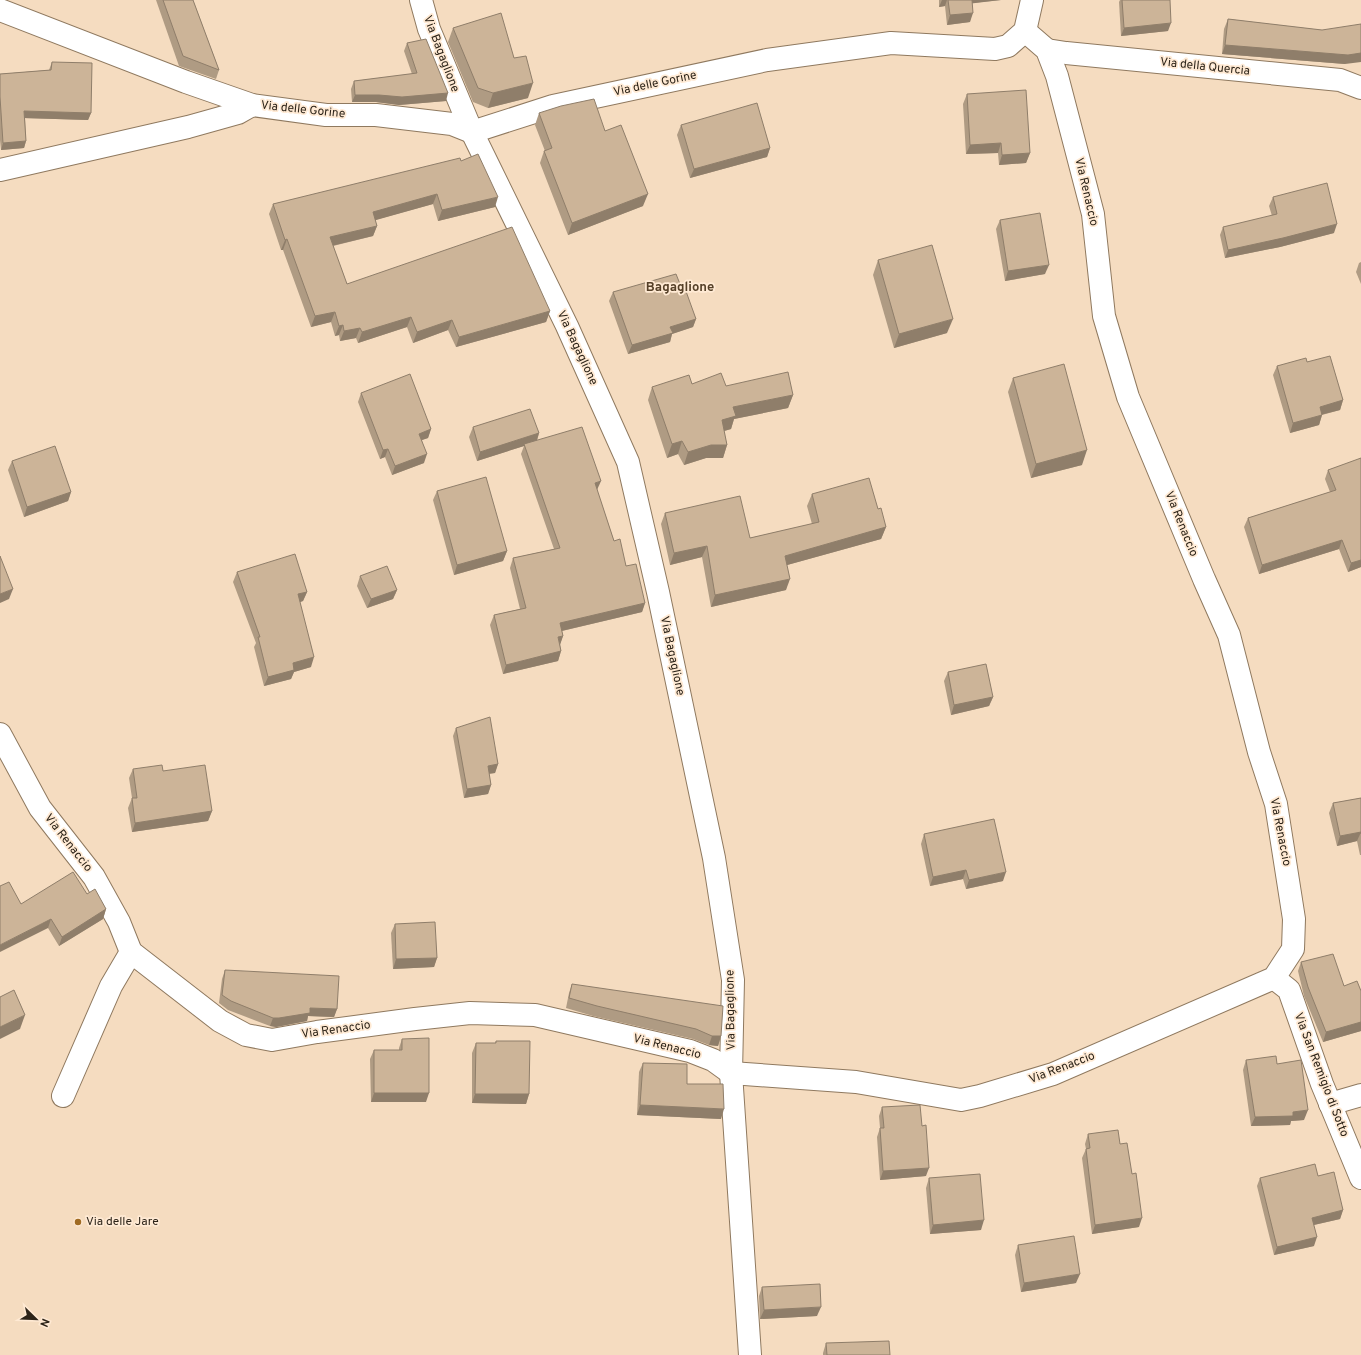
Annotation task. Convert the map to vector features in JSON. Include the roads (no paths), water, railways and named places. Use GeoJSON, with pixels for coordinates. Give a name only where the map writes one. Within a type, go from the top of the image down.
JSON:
{"type":"FeatureCollection","features":[{"type":"Feature","properties":{"kind":"street","name":"Via Bagaglione"},"geometry":{"type":"LineString","coordinates":[[422,0],[429,29],[472,132],[567,326],[628,462],[660,600],[714,858],[733,980],[731,1073],[750,1355]]}},
{"type":"Feature","properties":{"kind":"street"},"geometry":{"type":"LineString","coordinates":[[1025,31],[1032,0]]}},
{"type":"Feature","properties":{"kind":"street","name":"Via delle Gorine"},"geometry":{"type":"LineString","coordinates":[[0,10],[186,82],[252,105],[326,115],[376,116],[452,124],[472,132],[553,106],[767,60],[891,43],[994,48],[1008,46],[1025,31]]}},
{"type":"Feature","properties":{"kind":"street","name":"Via Renaccio"},"geometry":{"type":"LineString","coordinates":[[0,734],[40,808],[94,877],[119,922],[131,952],[220,1021],[246,1035],[272,1040],[415,1018],[470,1013],[535,1015],[690,1051],[713,1060],[731,1073],[856,1082],[961,1100],[980,1096],[1053,1074],[1274,978],[1293,949],[1294,919],[1276,804],[1259,752],[1229,635],[1128,397],[1104,316],[1093,214],[1057,76],[1047,50],[1025,31]]}},
{"type":"Feature","properties":{"kind":"street","name":"Via della Quercia"},"geometry":{"type":"LineString","coordinates":[[1047,50],[1340,80],[1361,88]]}},
{"type":"Feature","properties":{"kind":"street","name":"Via delle Gorine"},"geometry":{"type":"LineString","coordinates":[[0,170],[188,127],[238,113],[252,105]]}},
{"type":"Feature","properties":{"kind":"street"},"geometry":{"type":"LineString","coordinates":[[63,1096],[110,986],[131,952]]}},
{"type":"Feature","properties":{"kind":"street","name":"Via San Remigio di Sotto"},"geometry":{"type":"LineString","coordinates":[[1274,978],[1289,990],[1322,1084],[1361,1178]]}},
{"type":"Feature","properties":{"kind":"street"},"geometry":{"type":"LineString","coordinates":[[1330,1104],[1361,1095]]}},
{"type":"Feature","properties":{"kind":"place","name":"Via delle Jare"},"geometry":{"type":"Point","coordinates":[78,1222]}},
{"type":"Feature","properties":{"kind":"district","name":"Bagaglione"},"geometry":{"type":"Point","coordinates":[680,288]}}]}
